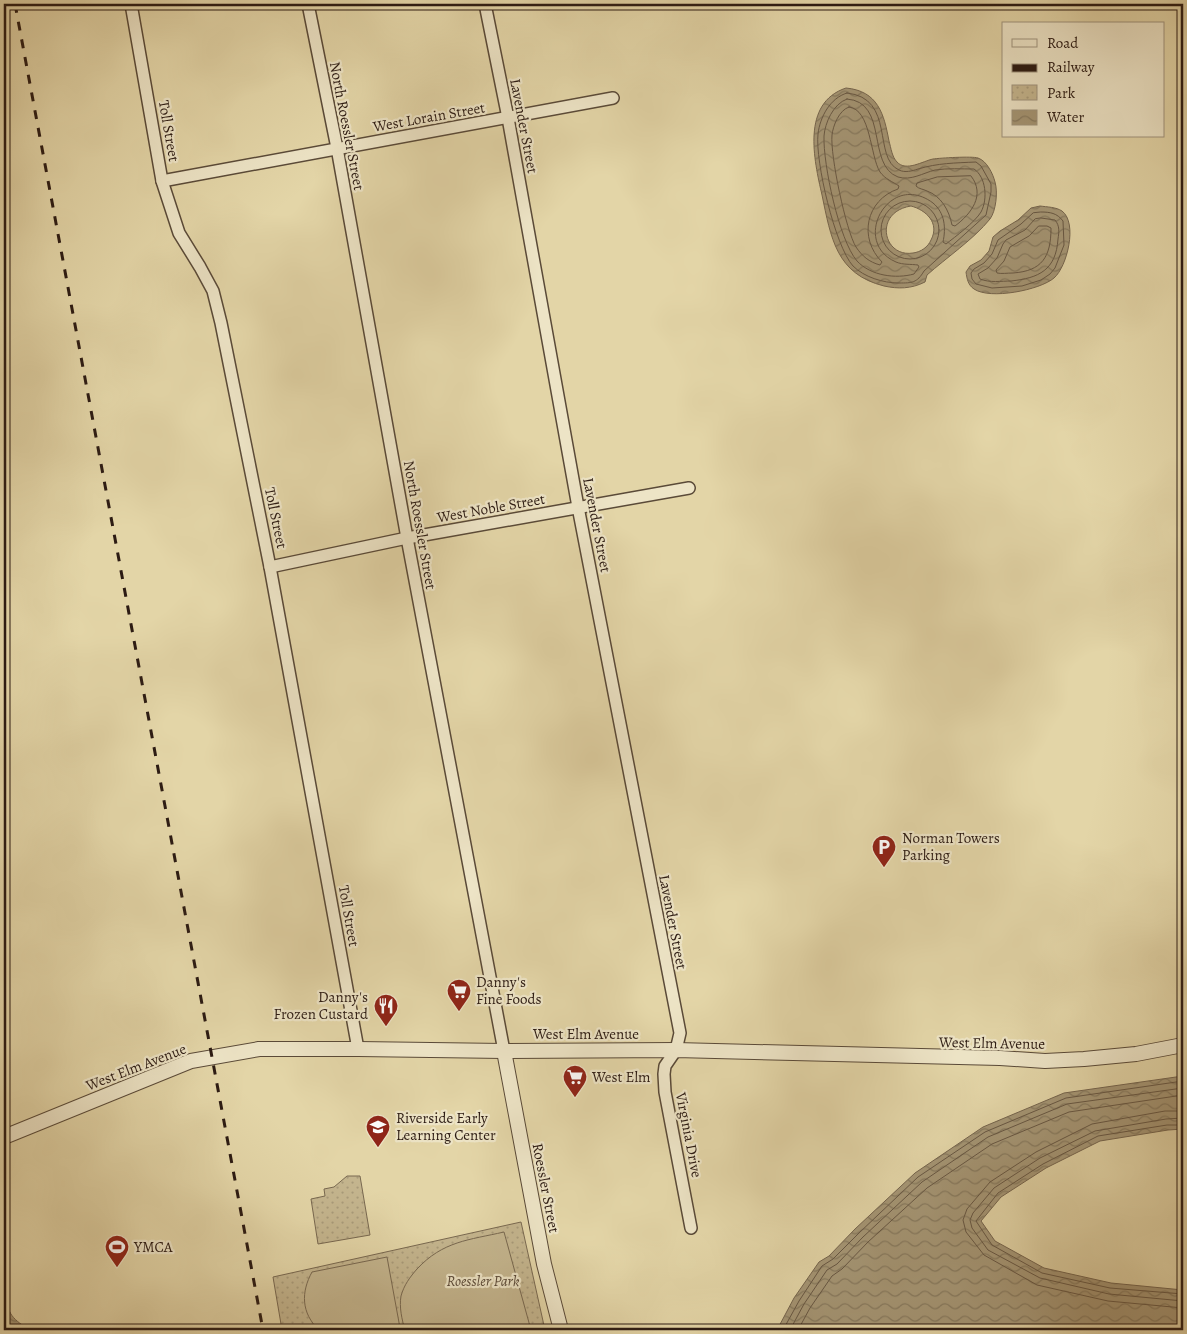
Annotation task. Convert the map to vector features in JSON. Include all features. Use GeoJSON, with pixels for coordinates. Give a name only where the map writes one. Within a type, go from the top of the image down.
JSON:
{"type":"FeatureCollection","features":[{"type":"Feature","properties":{"kind":"street","name":"Toll Street"},"geometry":{"type":"LineString","coordinates":[[131,4],[162,181],[179,233],[213,291],[221,323],[270,567],[358,1049]]}},
{"type":"Feature","properties":{"kind":"street","name":"North Roessler Street"},"geometry":{"type":"LineString","coordinates":[[308,4],[337,148],[407,538],[504,1051]]}},
{"type":"Feature","properties":{"kind":"street","name":"Lavender Street"},"geometry":{"type":"LineString","coordinates":[[485,4],[508,118],[578,507],[680,1033],[676,1050]]}},
{"type":"Feature","properties":{"kind":"street","name":"West Lorain Street"},"geometry":{"type":"LineString","coordinates":[[162,181],[613,98]]}},
{"type":"Feature","properties":{"kind":"street","name":"West Noble Street"},"geometry":{"type":"LineString","coordinates":[[270,567],[407,538],[689,488]]}},
{"type":"Feature","properties":{"kind":"street","name":"West Elm Avenue"},"geometry":{"type":"LineString","coordinates":[[4,1137],[191,1061],[259,1050],[676,1050],[1000,1058],[1045,1061],[1136,1054],[1183,1045]]}},
{"type":"Feature","properties":{"kind":"street","name":"Virginia Drive"},"geometry":{"type":"LineString","coordinates":[[676,1050],[665,1066],[665,1092],[691,1228]]}},
{"type":"Feature","properties":{"kind":"street","name":"Roessler Street"},"geometry":{"type":"LineString","coordinates":[[504,1051],[544,1264],[561,1330]]}},
{"type":"Feature","properties":{"kind":"green space"},"geometry":{"type":"Polygon","coordinates":[[[347,1176],[360,1176],[370,1235],[318,1244],[311,1199],[325,1196],[324,1189],[334,1187],[347,1176]]]}},
{"type":"Feature","properties":{"kind":"green space","name":"Roessler Park"},"geometry":{"type":"Polygon","coordinates":[[[521,1222],[545,1330],[282,1330],[273,1277],[521,1222]]]}},
{"type":"Feature","properties":{"kind":"green space"},"geometry":{"type":"Polygon","coordinates":[[[504,1232],[531,1330],[405,1330],[400,1300],[407,1281],[417,1269],[447,1247],[504,1232]]]}},
{"type":"Feature","properties":{"kind":"green space"},"geometry":{"type":"Polygon","coordinates":[[[387,1257],[400,1328],[398,1330],[319,1330],[309,1317],[305,1302],[306,1287],[312,1272],[387,1257]]]}},
{"type":"Feature","properties":{"kind":"water"},"geometry":{"type":"Polygon","coordinates":[[[846,88],[857,90],[866,94],[878,105],[885,122],[893,155],[895,160],[901,165],[910,166],[933,159],[975,157],[984,162],[991,172],[996,186],[996,196],[994,211],[990,219],[968,241],[927,275],[925,282],[904,288],[884,286],[855,273],[838,252],[829,226],[814,150],[814,134],[817,119],[822,106],[832,95],[846,88]],[[911,206],[899,210],[891,217],[887,225],[886,234],[889,242],[895,249],[903,253],[913,253],[921,250],[928,245],[933,234],[934,228],[930,218],[917,208],[911,206]]]}},
{"type":"Feature","properties":{"kind":"water"},"geometry":{"type":"Polygon","coordinates":[[[1040,206],[1062,211],[1067,217],[1070,235],[1069,245],[1059,272],[1047,282],[1027,290],[991,294],[974,289],[968,282],[966,272],[970,266],[981,260],[989,251],[993,237],[1018,220],[1031,208],[1040,206]]]}},
{"type":"Feature","properties":{"kind":"water"},"geometry":{"type":"Polygon","coordinates":[[[1183,1076],[1183,1129],[1100,1141],[1046,1168],[1001,1197],[981,1221],[995,1241],[1044,1268],[1111,1283],[1183,1290],[1183,1330],[777,1330],[794,1298],[819,1262],[829,1256],[915,1173],[983,1127],[1064,1093],[1183,1076]]]}},
{"type":"Feature","properties":{"kind":"water"},"geometry":{"type":"Polygon","coordinates":[[[4,1291],[7,1294],[8,1307],[12,1316],[30,1330],[4,1330],[4,1291]]]}},
{"type":"Feature","properties":{"kind":"railway"},"geometry":{"type":"LineString","coordinates":[[15,4],[263,1330]]}},
{"type":"Feature","properties":{"kind":"place","name":"Norman Towers Parking"},"geometry":{"type":"Point","coordinates":[884,868]}},
{"type":"Feature","properties":{"kind":"place","name":"Danny's Fine Foods"},"geometry":{"type":"Point","coordinates":[459,1012]}},
{"type":"Feature","properties":{"kind":"place","name":"Danny's Frozen Custard"},"geometry":{"type":"Point","coordinates":[386,1027]}},
{"type":"Feature","properties":{"kind":"place","name":"West Elm"},"geometry":{"type":"Point","coordinates":[575,1098]}},
{"type":"Feature","properties":{"kind":"place","name":"Riverside Early Learning Center"},"geometry":{"type":"Point","coordinates":[378,1148]}},
{"type":"Feature","properties":{"kind":"place","name":"YMCA"},"geometry":{"type":"Point","coordinates":[117,1268]}}]}
